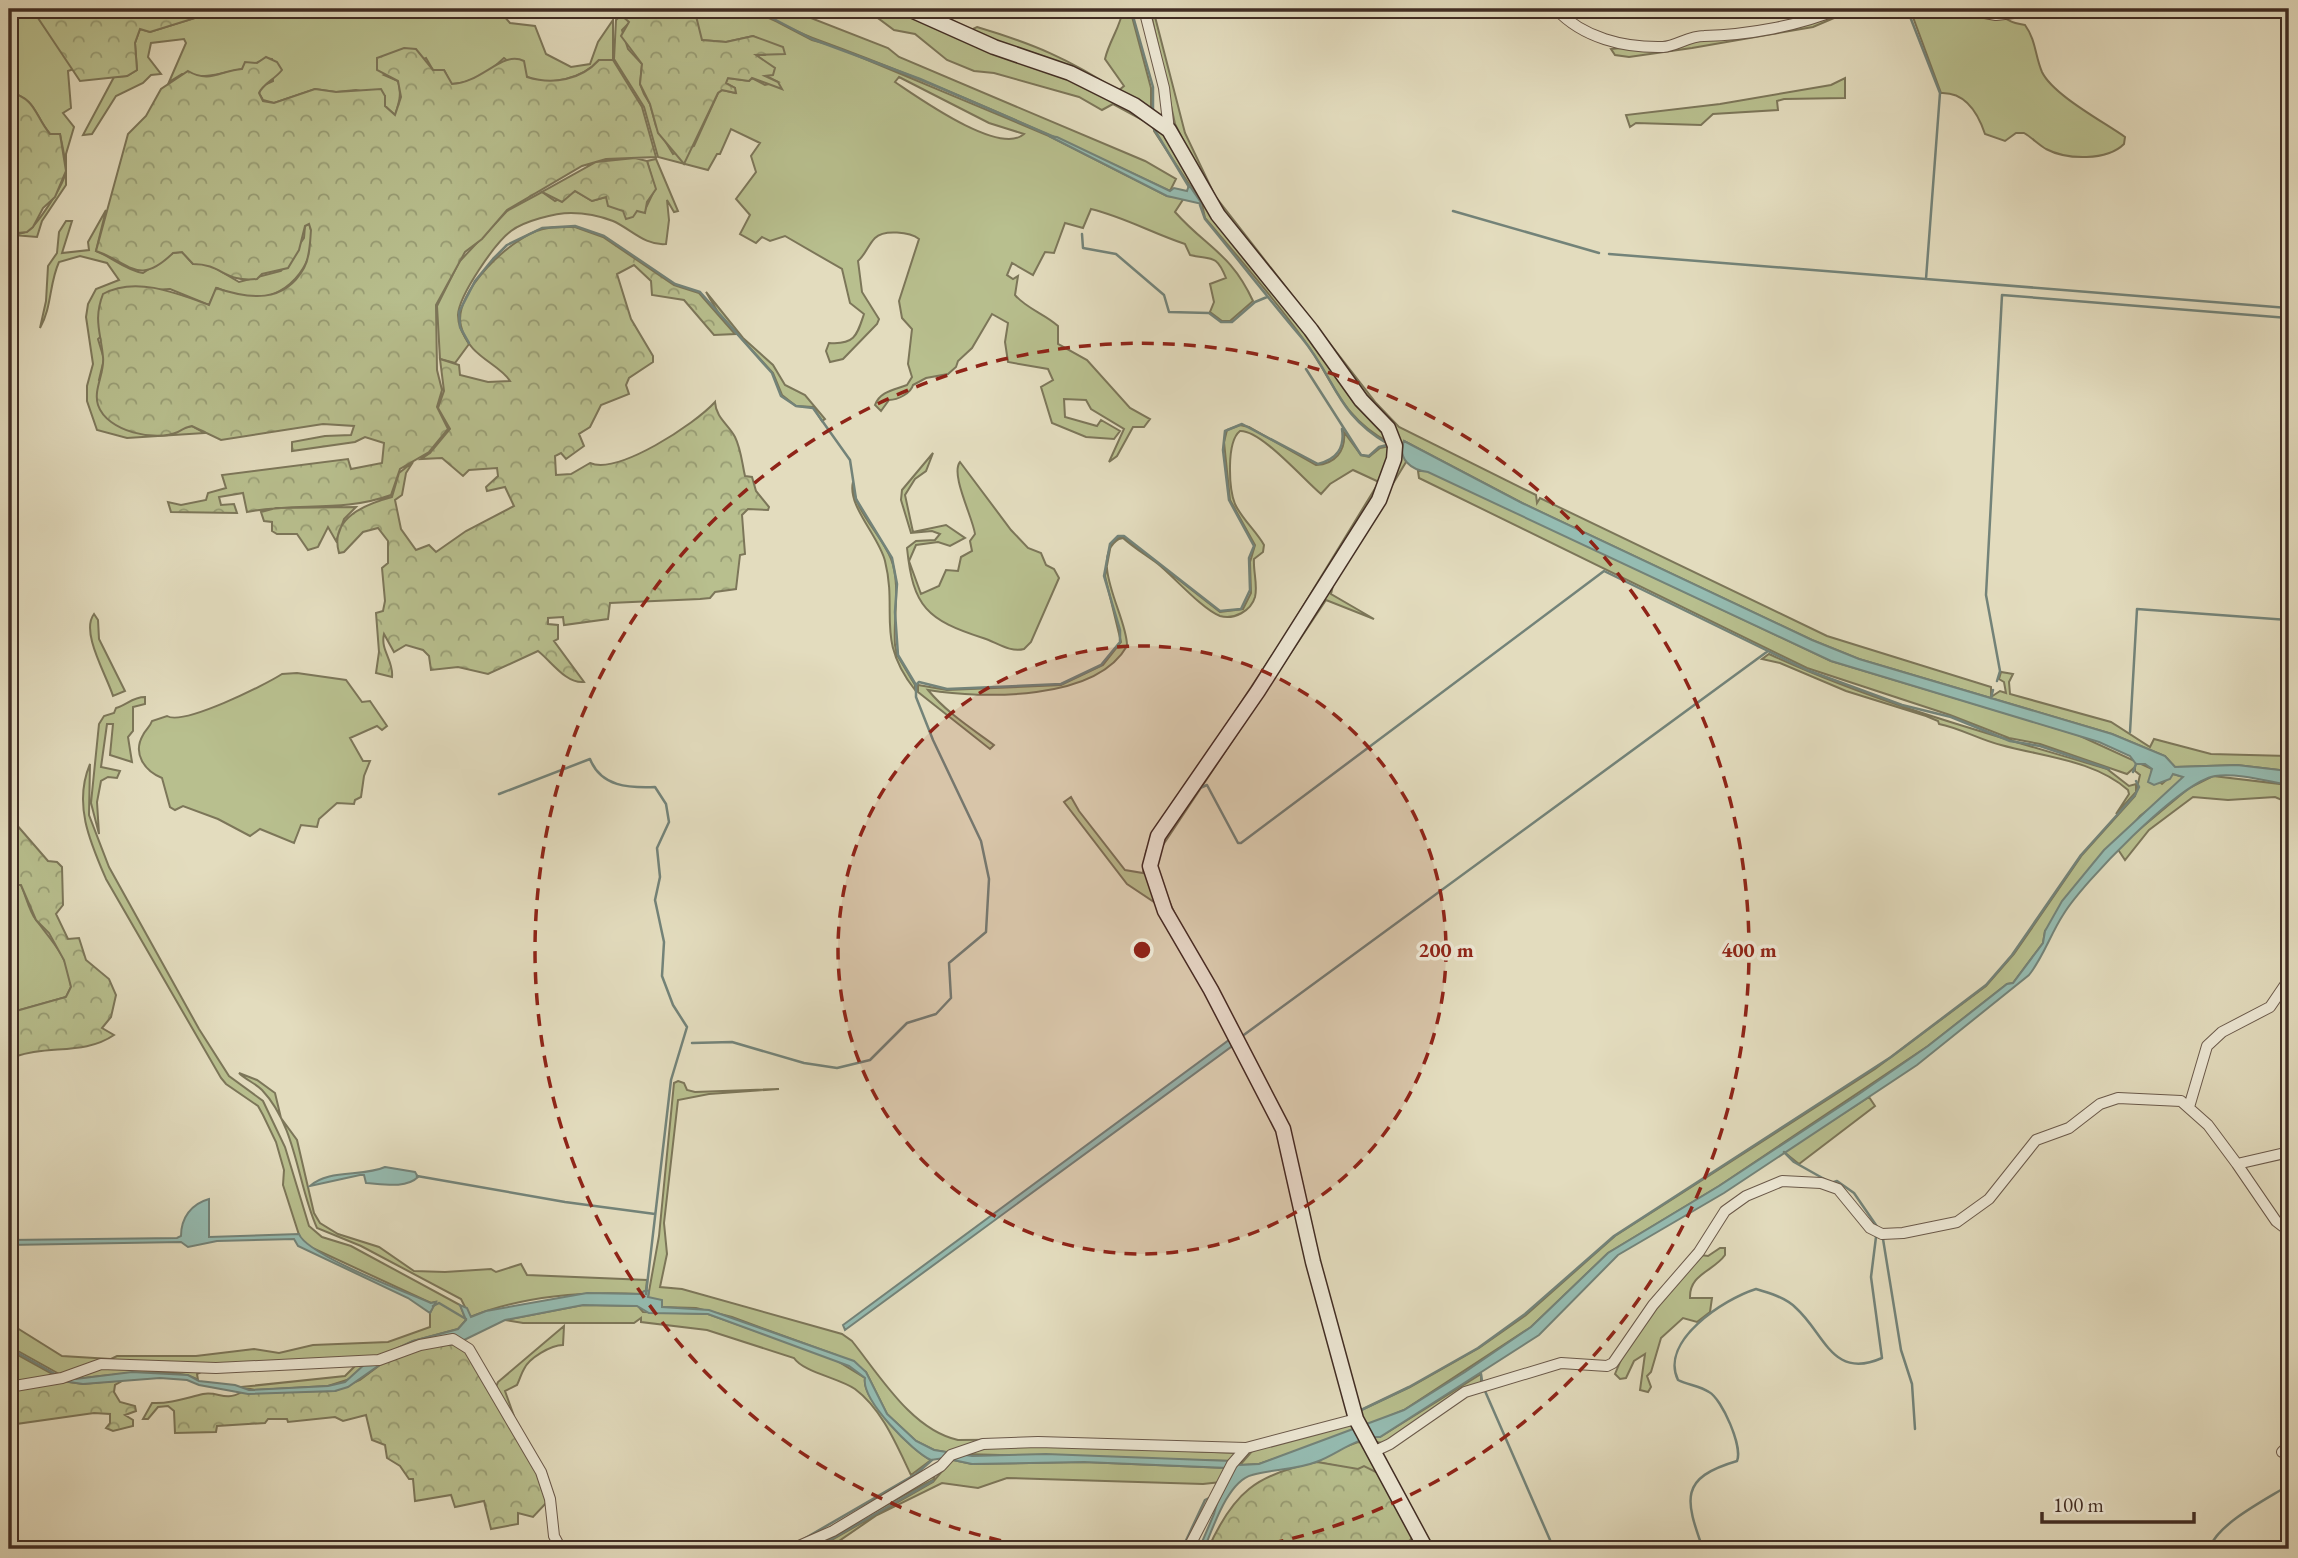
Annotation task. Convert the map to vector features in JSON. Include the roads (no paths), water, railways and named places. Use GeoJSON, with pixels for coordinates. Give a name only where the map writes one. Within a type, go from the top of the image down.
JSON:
{"type":"FeatureCollection","features":[{"type":"Feature","properties":{"kind":"street"},"geometry":{"type":"LineString","coordinates":[[909,9],[994,47],[1070,73],[1134,105],[1169,130]]}},
{"type":"Feature","properties":{"kind":"street"},"geometry":{"type":"LineString","coordinates":[[1144,9],[1164,88],[1169,130],[1218,215],[1311,330],[1361,400],[1388,428],[1395,446],[1394,459],[1379,500],[1258,691],[1158,836],[1150,866],[1153,884],[1165,911],[1211,990],[1283,1129],[1313,1262],[1357,1420],[1426,1549]]}},
{"type":"Feature","properties":{"kind":"street"},"geometry":{"type":"LineString","coordinates":[[1556,9],[1569,22],[1606,41],[1666,47],[1693,37],[1718,37],[1800,22],[1839,9]]}},
{"type":"Feature","properties":{"kind":"street"},"geometry":{"type":"LineString","coordinates":[[1963,9],[1996,15],[2049,9]]}},
{"type":"Feature","properties":{"kind":"street"},"geometry":{"type":"LineString","coordinates":[[2189,1107],[2207,1046],[2222,1032],[2270,1007],[2289,979]]}},
{"type":"Feature","properties":{"kind":"street"},"geometry":{"type":"LineString","coordinates":[[1373,1452],[1390,1444],[1465,1392],[1561,1363],[1607,1366],[1613,1363],[1649,1311],[1699,1252],[1725,1211],[1757,1191],[1792,1180],[1821,1183],[1838,1189],[1874,1232],[1903,1233],[1957,1222],[1969,1216],[1989,1199],[2036,1140],[2069,1128],[2108,1100],[2165,1098],[2181,1101],[2208,1125],[2276,1221],[2289,1231]]}},
{"type":"Feature","properties":{"kind":"street"},"geometry":{"type":"LineString","coordinates":[[2237,1164],[2289,1152]]}},
{"type":"Feature","properties":{"kind":"street"},"geometry":{"type":"LineString","coordinates":[[9,1387],[62,1378],[101,1364],[216,1368],[379,1360],[420,1345],[453,1339],[469,1349],[541,1472],[551,1499],[559,1548],[546,1549]]}},
{"type":"Feature","properties":{"kind":"street"},"geometry":{"type":"LineString","coordinates":[[792,1549],[832,1531],[941,1466],[951,1455],[983,1444],[1038,1442],[1246,1448],[1357,1420]]}},
{"type":"Feature","properties":{"kind":"street"},"geometry":{"type":"LineString","coordinates":[[1188,1549],[1232,1464],[1246,1448]]}},
{"type":"Feature","properties":{"kind":"water"},"geometry":{"type":"Polygon","coordinates":[[[1049,136],[1057,137],[1170,191],[1174,188],[1187,191],[1189,185],[1202,204],[1167,196],[1049,136]]]}},
{"type":"Feature","properties":{"kind":"water"},"geometry":{"type":"Polygon","coordinates":[[[1404,441],[1522,503],[1812,640],[1859,659],[2112,734],[2165,756],[2175,767],[2237,765],[2289,771],[2289,785],[2224,775],[2199,782],[2179,796],[2133,836],[2074,900],[2029,975],[1917,1065],[1724,1193],[1618,1255],[1539,1335],[1380,1437],[1347,1446],[1308,1465],[1260,1473],[1243,1479],[1222,1506],[1204,1549],[1199,1549],[1214,1514],[1227,1468],[1084,1462],[972,1464],[944,1458],[931,1460],[901,1436],[879,1412],[866,1388],[865,1378],[849,1366],[708,1314],[649,1313],[637,1306],[583,1305],[505,1320],[456,1344],[424,1347],[384,1362],[348,1387],[335,1391],[248,1394],[199,1385],[187,1380],[160,1378],[83,1384],[62,1381],[72,1376],[76,1379],[132,1372],[188,1375],[199,1381],[235,1385],[249,1390],[328,1386],[345,1382],[366,1363],[413,1341],[458,1329],[466,1320],[460,1305],[467,1308],[471,1317],[486,1311],[587,1293],[640,1294],[646,1290],[649,1291],[648,1297],[662,1300],[662,1307],[709,1310],[854,1361],[866,1372],[887,1414],[916,1441],[934,1450],[972,1456],[1046,1454],[1259,1464],[1404,1410],[1465,1372],[1531,1327],[1608,1253],[1719,1186],[1859,1094],[1928,1046],[2007,984],[2013,983],[2043,943],[2045,931],[2062,901],[2104,850],[2183,777],[2173,774],[2170,779],[2154,785],[2148,782],[2152,769],[2145,764],[2136,764],[2130,756],[2099,742],[1831,661],[1428,472],[1416,469],[1404,458],[1404,441]]]}},
{"type":"Feature","properties":{"kind":"water"},"geometry":{"type":"Polygon","coordinates":[[[1233,1037],[1235,1044],[845,1330],[843,1325],[1233,1037]]]}},
{"type":"Feature","properties":{"kind":"water"},"geometry":{"type":"Polygon","coordinates":[[[385,1167],[415,1172],[418,1177],[407,1183],[386,1185],[366,1183],[364,1175],[360,1175],[310,1186],[326,1177],[385,1167]]]}},
{"type":"Feature","properties":{"kind":"water"},"geometry":{"type":"Polygon","coordinates":[[[209,1199],[209,1237],[299,1234],[306,1243],[338,1262],[431,1303],[436,1302],[430,1313],[408,1298],[298,1246],[294,1239],[217,1241],[188,1247],[181,1242],[9,1245],[9,1240],[177,1238],[181,1236],[188,1213],[197,1204],[209,1199]]]}},
{"type":"Feature","properties":{"kind":"waterway"},"geometry":{"type":"LineString","coordinates":[[741,9],[770,17],[812,39],[920,79],[1054,137]]}},
{"type":"Feature","properties":{"kind":"waterway"},"geometry":{"type":"LineString","coordinates":[[1131,9],[1153,87],[1153,114]]}},
{"type":"Feature","properties":{"kind":"waterway"},"geometry":{"type":"LineString","coordinates":[[1907,9],[1940,93],[1926,279],[2289,308]]}},
{"type":"Feature","properties":{"kind":"waterway"},"geometry":{"type":"LineString","coordinates":[[1151,124],[1189,187]]}},
{"type":"Feature","properties":{"kind":"waterway"},"geometry":{"type":"LineString","coordinates":[[1200,205],[1205,219],[1313,353],[1347,408],[1357,420],[1388,444]]}},
{"type":"Feature","properties":{"kind":"waterway"},"geometry":{"type":"LineString","coordinates":[[1453,211],[1599,253]]}},
{"type":"Feature","properties":{"kind":"waterway"},"geometry":{"type":"LineString","coordinates":[[469,343],[460,327],[459,312],[475,281],[507,245],[542,228],[575,226],[604,236],[675,284],[700,292],[772,373],[781,396],[796,406],[813,408],[850,460],[856,499],[892,558],[897,584],[895,612],[898,655],[916,685],[916,697],[933,740],[981,841],[989,879],[986,932],[949,963],[951,998],[936,1014],[907,1023],[870,1060],[837,1068],[804,1063],[732,1042],[692,1043]]}},
{"type":"Feature","properties":{"kind":"waterway"},"geometry":{"type":"LineString","coordinates":[[1082,234],[1083,248],[1116,254],[1164,295],[1169,312],[1209,313],[1221,322],[1232,322],[1255,302],[1267,297]]}},
{"type":"Feature","properties":{"kind":"waterway"},"geometry":{"type":"LineString","coordinates":[[1609,254],[1926,279]]}},
{"type":"Feature","properties":{"kind":"waterway"},"geometry":{"type":"LineString","coordinates":[[1997,681],[2000,671],[1986,595],[2002,295],[2289,318]]}},
{"type":"Feature","properties":{"kind":"waterway"},"geometry":{"type":"LineString","coordinates":[[1306,369],[1361,455],[1369,456],[1379,447],[1387,445]]}},
{"type":"Feature","properties":{"kind":"waterway"},"geometry":{"type":"LineString","coordinates":[[916,685],[919,682],[947,689],[1061,684],[1101,665],[1120,642],[1120,630],[1104,576],[1110,544],[1118,536],[1124,536],[1220,611],[1241,609],[1250,590],[1249,558],[1254,546],[1229,500],[1223,450],[1225,431],[1242,424],[1318,464],[1338,452],[1342,442],[1342,429]]}},
{"type":"Feature","properties":{"kind":"waterway"},"geometry":{"type":"LineString","coordinates":[[1200,788],[1207,785],[1238,843],[1241,843],[1604,571],[1768,651]]}},
{"type":"Feature","properties":{"kind":"waterway"},"geometry":{"type":"LineString","coordinates":[[2130,732],[2137,609],[2289,620]]}},
{"type":"Feature","properties":{"kind":"waterway"},"geometry":{"type":"LineString","coordinates":[[1241,1037],[1768,651],[1807,670],[1902,705],[1951,717],[2010,741],[2040,746],[2109,769]]}},
{"type":"Feature","properties":{"kind":"waterway"},"geometry":{"type":"LineString","coordinates":[[1991,698],[1993,690]]}},
{"type":"Feature","properties":{"kind":"waterway"},"geometry":{"type":"LineString","coordinates":[[499,794],[590,759],[601,775],[617,784],[655,787],[666,804],[669,822],[657,848],[660,877],[655,900],[664,942],[662,976],[673,1005],[687,1027],[671,1080],[646,1294]]}},
{"type":"Feature","properties":{"kind":"waterway"},"geometry":{"type":"LineString","coordinates":[[2133,772],[2136,764]]}},
{"type":"Feature","properties":{"kind":"waterway"},"geometry":{"type":"LineString","coordinates":[[1359,1411],[1409,1387],[1478,1348],[1525,1314],[1614,1236],[1891,1057],[1986,985],[2012,955],[2081,855],[2135,795],[2139,787],[2136,781]]}},
{"type":"Feature","properties":{"kind":"waterway"},"geometry":{"type":"LineString","coordinates":[[1784,1152],[1794,1162],[1826,1180]]}},
{"type":"Feature","properties":{"kind":"waterway"},"geometry":{"type":"LineString","coordinates":[[417,1176],[565,1202],[655,1214]]}},
{"type":"Feature","properties":{"kind":"waterway"},"geometry":{"type":"LineString","coordinates":[[1831,1183],[1837,1181],[1854,1193],[1878,1228]]}},
{"type":"Feature","properties":{"kind":"waterway"},"geometry":{"type":"LineString","coordinates":[[1703,1549],[1693,1517],[1692,1493],[1696,1483],[1705,1475],[1737,1461],[1737,1445],[1730,1424],[1714,1396],[1678,1380],[1675,1365],[1678,1351],[1686,1337],[1712,1312],[1756,1289],[1792,1304],[1840,1359],[1865,1363],[1882,1358],[1871,1277],[1876,1237]]}},
{"type":"Feature","properties":{"kind":"waterway"},"geometry":{"type":"LineString","coordinates":[[1883,1239],[1901,1350],[1912,1384],[1915,1429]]}},
{"type":"Feature","properties":{"kind":"waterway"},"geometry":{"type":"LineString","coordinates":[[433,1306],[439,1303],[466,1319]]}},
{"type":"Feature","properties":{"kind":"waterway"},"geometry":{"type":"LineString","coordinates":[[9,1348],[57,1375]]}},
{"type":"Feature","properties":{"kind":"waterway"},"geometry":{"type":"LineString","coordinates":[[1481,1374],[1482,1381]]}},
{"type":"Feature","properties":{"kind":"waterway"},"geometry":{"type":"LineString","coordinates":[[1485,1391],[1554,1549]]}},
{"type":"Feature","properties":{"kind":"waterway"},"geometry":{"type":"LineString","coordinates":[[802,1540],[916,1474],[932,1460]]}},
{"type":"Feature","properties":{"kind":"waterway"},"geometry":{"type":"LineString","coordinates":[[814,1549],[933,1481]]}},
{"type":"Feature","properties":{"kind":"waterway"},"geometry":{"type":"LineString","coordinates":[[2186,1549],[2211,1545],[2216,1536],[2234,1520],[2289,1485]]}},
{"type":"Feature","properties":{"kind":"waterway"},"geometry":{"type":"LineString","coordinates":[[1182,1549],[1205,1500],[1209,1498]]}},
{"type":"Feature","properties":{"kind":"waterway"},"geometry":{"type":"LineString","coordinates":[[779,1549],[792,1544]]}}]}
